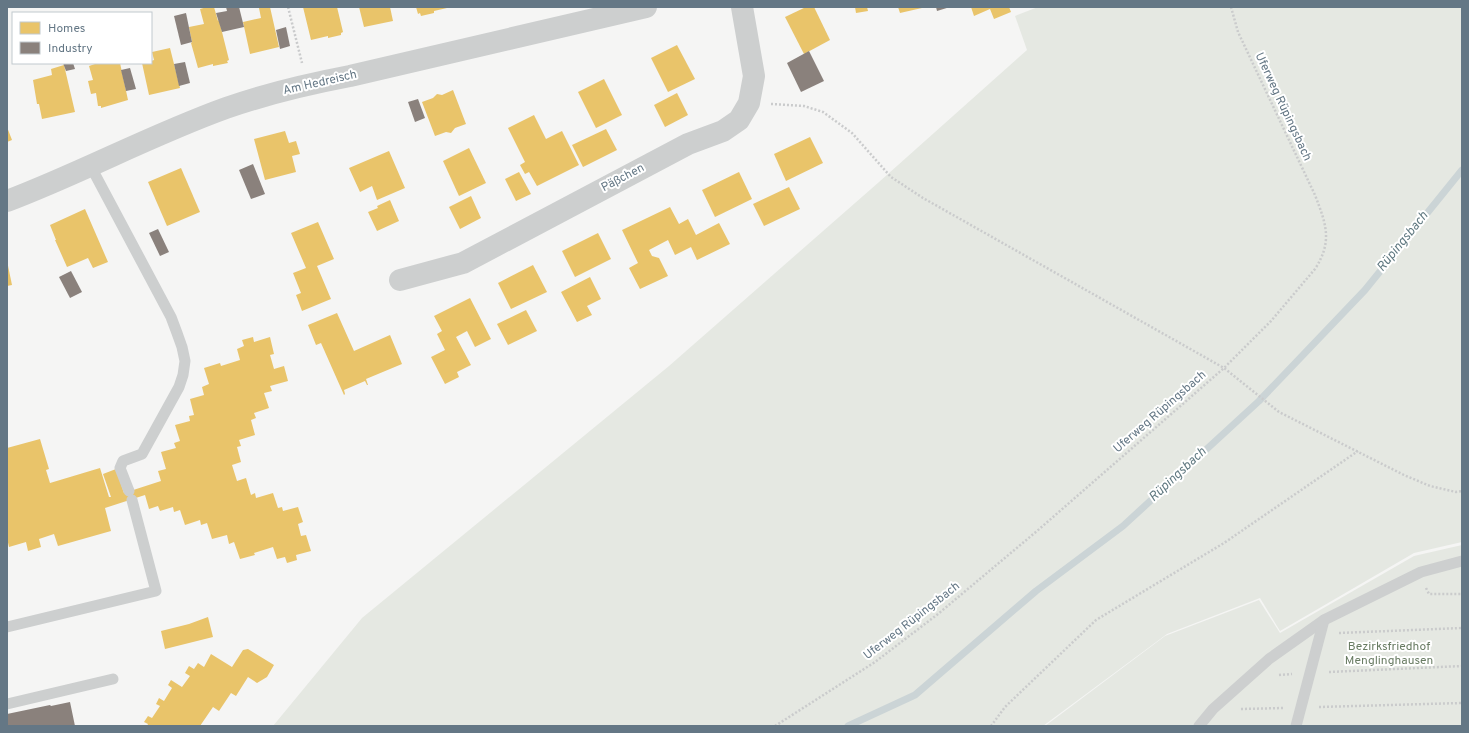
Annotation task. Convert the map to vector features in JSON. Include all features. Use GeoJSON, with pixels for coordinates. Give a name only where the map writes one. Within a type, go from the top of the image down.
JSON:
{"type":"FeatureCollection","features":[{"type":"Feature","properties":{"kind":"street","name":"Am Hedreisch"},"geometry":{"type":"LineString","coordinates":[[7,201],[150,138],[227,108],[308,84],[358,74],[646,7]]}},
{"type":"Feature","properties":{"kind":"street","name":"Päßchen"},"geometry":{"type":"LineString","coordinates":[[400,280],[463,263],[688,144],[723,131],[739,120],[749,103],[754,76],[742,7]]}},
{"type":"Feature","properties":{"kind":"lane"},"geometry":{"type":"LineString","coordinates":[[7,627],[156,590],[130,495],[120,468],[123,461],[142,454],[180,387],[185,361],[182,347],[171,317],[90,165]]}},
{"type":"Feature","properties":{"kind":"lane"},"geometry":{"type":"LineString","coordinates":[[1199,726],[1213,709],[1269,658],[1324,620],[1418,573],[1462,561]]}},
{"type":"Feature","properties":{"kind":"lane"},"geometry":{"type":"LineString","coordinates":[[1296,726],[1324,620]]}},
{"type":"Feature","properties":{"kind":"lane"},"geometry":{"type":"LineString","coordinates":[[7,704],[113,679]]}},
{"type":"Feature","properties":{"kind":"path"},"geometry":{"type":"LineString","coordinates":[[288,7],[308,84]]}},
{"type":"Feature","properties":{"kind":"path","name":"Uferweg Rüpingsbach"},"geometry":{"type":"LineString","coordinates":[[775,726],[875,662],[938,614],[1037,531],[1224,368],[1271,320],[1315,269],[1325,251],[1327,242],[1325,222],[1315,195],[1238,32],[1231,7]]}},
{"type":"Feature","properties":{"kind":"path"},"geometry":{"type":"LineString","coordinates":[[749,103],[804,106],[823,112],[852,133],[891,177],[923,198],[1229,371],[1279,412],[1404,475],[1430,486],[1456,492],[1462,491]]}},
{"type":"Feature","properties":{"kind":"path"},"geometry":{"type":"LineString","coordinates":[[991,726],[1005,707],[1096,620],[1224,543],[1358,451]]}},
{"type":"Feature","properties":{"kind":"path"},"geometry":{"type":"LineString","coordinates":[[1418,573],[1429,594],[1462,594]]}},
{"type":"Feature","properties":{"kind":"path"},"geometry":{"type":"LineString","coordinates":[[1320,634],[1462,628]]}},
{"type":"Feature","properties":{"kind":"path"},"geometry":{"type":"LineString","coordinates":[[1311,672],[1462,666]]}},
{"type":"Feature","properties":{"kind":"path"},"geometry":{"type":"LineString","coordinates":[[1213,709],[1462,703]]}},
{"type":"Feature","properties":{"kind":"green space"},"geometry":{"type":"Polygon","coordinates":[[[1038,7],[1462,7],[1462,542],[1414,553],[1280,631],[1260,598],[1167,634],[1043,726],[273,726],[362,618],[669,366],[1027,50],[1015,16],[1038,7]]]}},
{"type":"Feature","properties":{"kind":"green space","name":"Bezirksfriedhof Menglinghausen"},"geometry":{"type":"Polygon","coordinates":[[[1462,545],[1462,726],[1045,726],[1165,636],[1259,600],[1280,633],[1414,556],[1462,545]]]}},
{"type":"Feature","properties":{"kind":"building: Homes"},"geometry":{"type":"Polygon","coordinates":[[[214,7],[218,21],[219,20],[229,60],[227,61],[228,63],[213,66],[213,64],[198,68],[191,43],[189,27],[204,24],[200,9],[214,7]]]}},
{"type":"Feature","properties":{"kind":"building: Homes"},"geometry":{"type":"Polygon","coordinates":[[[270,7],[279,47],[250,54],[243,22],[261,18],[259,8],[270,7]]]}},
{"type":"Feature","properties":{"kind":"building: Homes"},"geometry":{"type":"Polygon","coordinates":[[[303,7],[337,7],[343,32],[341,35],[311,40],[303,7]]]}},
{"type":"Feature","properties":{"kind":"building: Homes"},"geometry":{"type":"Polygon","coordinates":[[[359,7],[390,7],[393,21],[364,27],[359,7]]]}},
{"type":"Feature","properties":{"kind":"building: Homes"},"geometry":{"type":"Polygon","coordinates":[[[416,7],[447,8],[421,16],[420,13],[418,14],[416,7]]]}},
{"type":"Feature","properties":{"kind":"building: Homes"},"geometry":{"type":"Polygon","coordinates":[[[806,7],[814,7],[830,40],[804,54],[785,17],[806,7]]]}},
{"type":"Feature","properties":{"kind":"building: Homes"},"geometry":{"type":"Polygon","coordinates":[[[855,7],[867,7],[868,11],[856,13],[855,7]]]}},
{"type":"Feature","properties":{"kind":"building: Homes"},"geometry":{"type":"Polygon","coordinates":[[[898,7],[922,7],[922,8],[900,13],[898,7]]]}},
{"type":"Feature","properties":{"kind":"building: Homes"},"geometry":{"type":"Polygon","coordinates":[[[971,7],[1009,7],[1011,12],[994,19],[990,9],[974,16],[971,7]]]}},
{"type":"Feature","properties":{"kind":"building: Homes"},"geometry":{"type":"Polygon","coordinates":[[[677,45],[695,79],[668,92],[651,58],[677,45]]]}},
{"type":"Feature","properties":{"kind":"building: Homes"},"geometry":{"type":"Polygon","coordinates":[[[170,48],[180,88],[149,95],[142,64],[152,64],[152,61],[154,60],[152,52],[170,48]]]}},
{"type":"Feature","properties":{"kind":"building: Homes"},"geometry":{"type":"Polygon","coordinates":[[[95,64],[120,64],[128,100],[101,108],[101,106],[98,106],[96,93],[91,94],[88,81],[93,80],[89,66],[95,64]]]}},
{"type":"Feature","properties":{"kind":"building: Homes"},"geometry":{"type":"Polygon","coordinates":[[[64,65],[75,112],[42,119],[39,104],[37,104],[33,80],[52,75],[51,69],[64,65]]]}},
{"type":"Feature","properties":{"kind":"building: Homes"},"geometry":{"type":"Polygon","coordinates":[[[604,79],[622,115],[596,128],[578,92],[604,79]]]}},
{"type":"Feature","properties":{"kind":"building: Homes"},"geometry":{"type":"Polygon","coordinates":[[[453,90],[466,124],[455,128],[451,133],[446,132],[435,136],[422,102],[433,98],[437,94],[442,95],[453,90]]]}},
{"type":"Feature","properties":{"kind":"building: Homes"},"geometry":{"type":"Polygon","coordinates":[[[677,93],[688,115],[665,127],[654,105],[677,93]]]}},
{"type":"Feature","properties":{"kind":"building: Homes"},"geometry":{"type":"Polygon","coordinates":[[[534,115],[546,139],[562,131],[579,165],[537,186],[529,172],[525,174],[520,165],[525,162],[508,128],[534,115]]]}},
{"type":"Feature","properties":{"kind":"building: Homes"},"geometry":{"type":"Polygon","coordinates":[[[7,127],[12,140],[7,142],[7,127]]]}},
{"type":"Feature","properties":{"kind":"building: Homes"},"geometry":{"type":"Polygon","coordinates":[[[606,129],[617,150],[583,167],[572,145],[606,129]]]}},
{"type":"Feature","properties":{"kind":"building: Homes"},"geometry":{"type":"Polygon","coordinates":[[[285,131],[289,143],[296,141],[300,154],[292,156],[296,172],[265,180],[254,139],[285,131]]]}},
{"type":"Feature","properties":{"kind":"building: Homes"},"geometry":{"type":"Polygon","coordinates":[[[810,137],[823,163],[786,181],[774,154],[810,137]]]}},
{"type":"Feature","properties":{"kind":"building: Homes"},"geometry":{"type":"Polygon","coordinates":[[[469,148],[486,183],[459,196],[443,161],[469,148]]]}},
{"type":"Feature","properties":{"kind":"building: Homes"},"geometry":{"type":"Polygon","coordinates":[[[389,151],[405,188],[377,200],[372,186],[360,192],[349,168],[389,151]]]}},
{"type":"Feature","properties":{"kind":"building: Homes"},"geometry":{"type":"Polygon","coordinates":[[[181,168],[200,212],[167,226],[148,182],[181,168]]]}},
{"type":"Feature","properties":{"kind":"building: Homes"},"geometry":{"type":"Polygon","coordinates":[[[519,172],[531,194],[516,201],[505,179],[519,172]]]}},
{"type":"Feature","properties":{"kind":"building: Homes"},"geometry":{"type":"Polygon","coordinates":[[[739,172],[752,199],[715,217],[702,190],[739,172]]]}},
{"type":"Feature","properties":{"kind":"building: Homes"},"geometry":{"type":"Polygon","coordinates":[[[789,187],[800,209],[764,226],[753,204],[789,187]]]}},
{"type":"Feature","properties":{"kind":"building: Homes"},"geometry":{"type":"Polygon","coordinates":[[[471,196],[481,218],[460,229],[449,207],[471,196]]]}},
{"type":"Feature","properties":{"kind":"building: Homes"},"geometry":{"type":"Polygon","coordinates":[[[390,200],[399,221],[377,231],[368,212],[378,208],[377,206],[390,200]]]}},
{"type":"Feature","properties":{"kind":"building: Homes"},"geometry":{"type":"Polygon","coordinates":[[[670,207],[679,224],[688,219],[696,235],[719,223],[730,244],[697,260],[691,247],[675,255],[668,240],[649,250],[652,256],[659,258],[668,276],[640,289],[629,268],[638,263],[622,230],[670,207]]]}},
{"type":"Feature","properties":{"kind":"building: Homes"},"geometry":{"type":"Polygon","coordinates":[[[85,209],[108,262],[93,268],[88,258],[67,267],[50,225],[85,209]]]}},
{"type":"Feature","properties":{"kind":"building: Homes"},"geometry":{"type":"Polygon","coordinates":[[[318,222],[334,259],[317,266],[331,299],[302,311],[296,295],[301,293],[293,273],[306,268],[291,233],[318,222]]]}},
{"type":"Feature","properties":{"kind":"building: Homes"},"geometry":{"type":"Polygon","coordinates":[[[598,233],[611,259],[575,277],[562,251],[598,233]]]}},
{"type":"Feature","properties":{"kind":"building: Homes"},"geometry":{"type":"Polygon","coordinates":[[[7,261],[12,285],[7,286],[7,261]]]}},
{"type":"Feature","properties":{"kind":"building: Homes"},"geometry":{"type":"Polygon","coordinates":[[[533,265],[547,292],[511,309],[498,283],[533,265]]]}},
{"type":"Feature","properties":{"kind":"building: Homes"},"geometry":{"type":"Polygon","coordinates":[[[590,277],[601,299],[587,306],[592,315],[577,322],[561,292],[590,277]]]}},
{"type":"Feature","properties":{"kind":"building: Homes"},"geometry":{"type":"Polygon","coordinates":[[[470,298],[491,339],[475,347],[467,331],[456,337],[471,365],[457,372],[459,377],[445,384],[431,357],[445,350],[437,334],[442,331],[434,316],[470,298]]]}},
{"type":"Feature","properties":{"kind":"building: Homes"},"geometry":{"type":"Polygon","coordinates":[[[526,310],[537,331],[508,345],[497,324],[526,310]]]}},
{"type":"Feature","properties":{"kind":"building: Homes"},"geometry":{"type":"Polygon","coordinates":[[[337,313],[354,351],[390,335],[402,364],[366,379],[368,385],[365,381],[344,390],[344,395],[321,343],[316,345],[308,325],[337,313]]]}},
{"type":"Feature","properties":{"kind":"building: Homes"},"geometry":{"type":"Polygon","coordinates":[[[253,337],[254,342],[270,337],[274,354],[270,355],[274,369],[284,366],[288,381],[270,386],[272,391],[264,393],[269,408],[254,413],[256,418],[251,420],[255,435],[239,440],[241,446],[237,447],[241,462],[232,465],[237,481],[246,478],[251,495],[255,493],[256,498],[273,493],[278,508],[282,507],[283,511],[298,507],[303,522],[298,524],[301,536],[306,535],[311,551],[296,555],[297,560],[287,563],[285,557],[277,559],[273,547],[254,553],[255,555],[240,559],[234,542],[229,544],[227,535],[212,539],[207,523],[201,525],[200,520],[185,525],[180,510],[174,512],[173,507],[160,511],[158,506],[149,509],[145,495],[105,508],[111,531],[58,546],[54,534],[39,539],[41,547],[28,551],[26,542],[9,547],[7,538],[7,448],[40,439],[49,469],[46,470],[50,483],[100,468],[109,497],[111,497],[103,474],[116,469],[124,493],[161,481],[158,471],[166,469],[161,452],[176,448],[174,443],[180,441],[175,425],[190,421],[189,416],[194,415],[190,399],[204,395],[202,387],[209,384],[204,368],[220,363],[221,366],[240,360],[237,349],[244,346],[242,340],[253,337]]]}},
{"type":"Feature","properties":{"kind":"building: Homes"},"geometry":{"type":"Polygon","coordinates":[[[208,617],[213,637],[165,649],[161,631],[189,624],[208,617]]]}},
{"type":"Feature","properties":{"kind":"building: Homes"},"geometry":{"type":"Polygon","coordinates":[[[248,649],[274,665],[267,677],[257,683],[248,677],[236,696],[231,693],[219,711],[213,707],[200,726],[147,726],[148,724],[144,722],[148,716],[152,718],[160,706],[156,704],[159,698],[164,701],[172,688],[168,685],[171,680],[182,687],[190,676],[185,673],[189,666],[194,669],[198,663],[204,667],[211,654],[232,667],[243,650],[248,649]]]}},
{"type":"Feature","properties":{"kind":"building: Industry"},"geometry":{"type":"Polygon","coordinates":[[[226,7],[239,7],[244,27],[222,32],[216,13],[227,11],[226,7]]]}},
{"type":"Feature","properties":{"kind":"building: Industry"},"geometry":{"type":"Polygon","coordinates":[[[936,7],[950,7],[937,11],[936,7]]]}},
{"type":"Feature","properties":{"kind":"building: Industry"},"geometry":{"type":"Polygon","coordinates":[[[186,13],[192,42],[181,45],[174,16],[186,13]]]}},
{"type":"Feature","properties":{"kind":"building: Industry"},"geometry":{"type":"Polygon","coordinates":[[[286,27],[290,46],[280,49],[276,30],[286,27]]]}},
{"type":"Feature","properties":{"kind":"building: Industry"},"geometry":{"type":"Polygon","coordinates":[[[809,51],[824,81],[801,92],[787,63],[809,51]]]}},
{"type":"Feature","properties":{"kind":"building: Industry"},"geometry":{"type":"Polygon","coordinates":[[[185,62],[190,83],[179,86],[174,64],[185,62]]]}},
{"type":"Feature","properties":{"kind":"building: Industry"},"geometry":{"type":"Polygon","coordinates":[[[63,64],[73,64],[75,69],[66,71],[63,64]]]}},
{"type":"Feature","properties":{"kind":"building: Industry"},"geometry":{"type":"Polygon","coordinates":[[[130,68],[136,89],[126,91],[121,70],[130,68]]]}},
{"type":"Feature","properties":{"kind":"building: Industry"},"geometry":{"type":"Polygon","coordinates":[[[418,99],[425,118],[415,122],[408,102],[418,99]]]}},
{"type":"Feature","properties":{"kind":"building: Industry"},"geometry":{"type":"Polygon","coordinates":[[[253,164],[265,194],[251,199],[239,170],[253,164]]]}},
{"type":"Feature","properties":{"kind":"building: Industry"},"geometry":{"type":"Polygon","coordinates":[[[158,229],[169,252],[160,256],[149,233],[158,229]]]}},
{"type":"Feature","properties":{"kind":"building: Industry"},"geometry":{"type":"Polygon","coordinates":[[[71,271],[82,292],[70,298],[59,277],[71,271]]]}},
{"type":"Feature","properties":{"kind":"building: Industry"},"geometry":{"type":"Polygon","coordinates":[[[70,702],[75,726],[7,726],[7,714],[70,702]]]}},
{"type":"Feature","properties":{"kind":"waterway","name":"Rüpingsbach"},"geometry":{"type":"LineString","coordinates":[[848,726],[915,695],[1036,591],[1123,526],[1259,401],[1365,290],[1462,170]]}}]}
